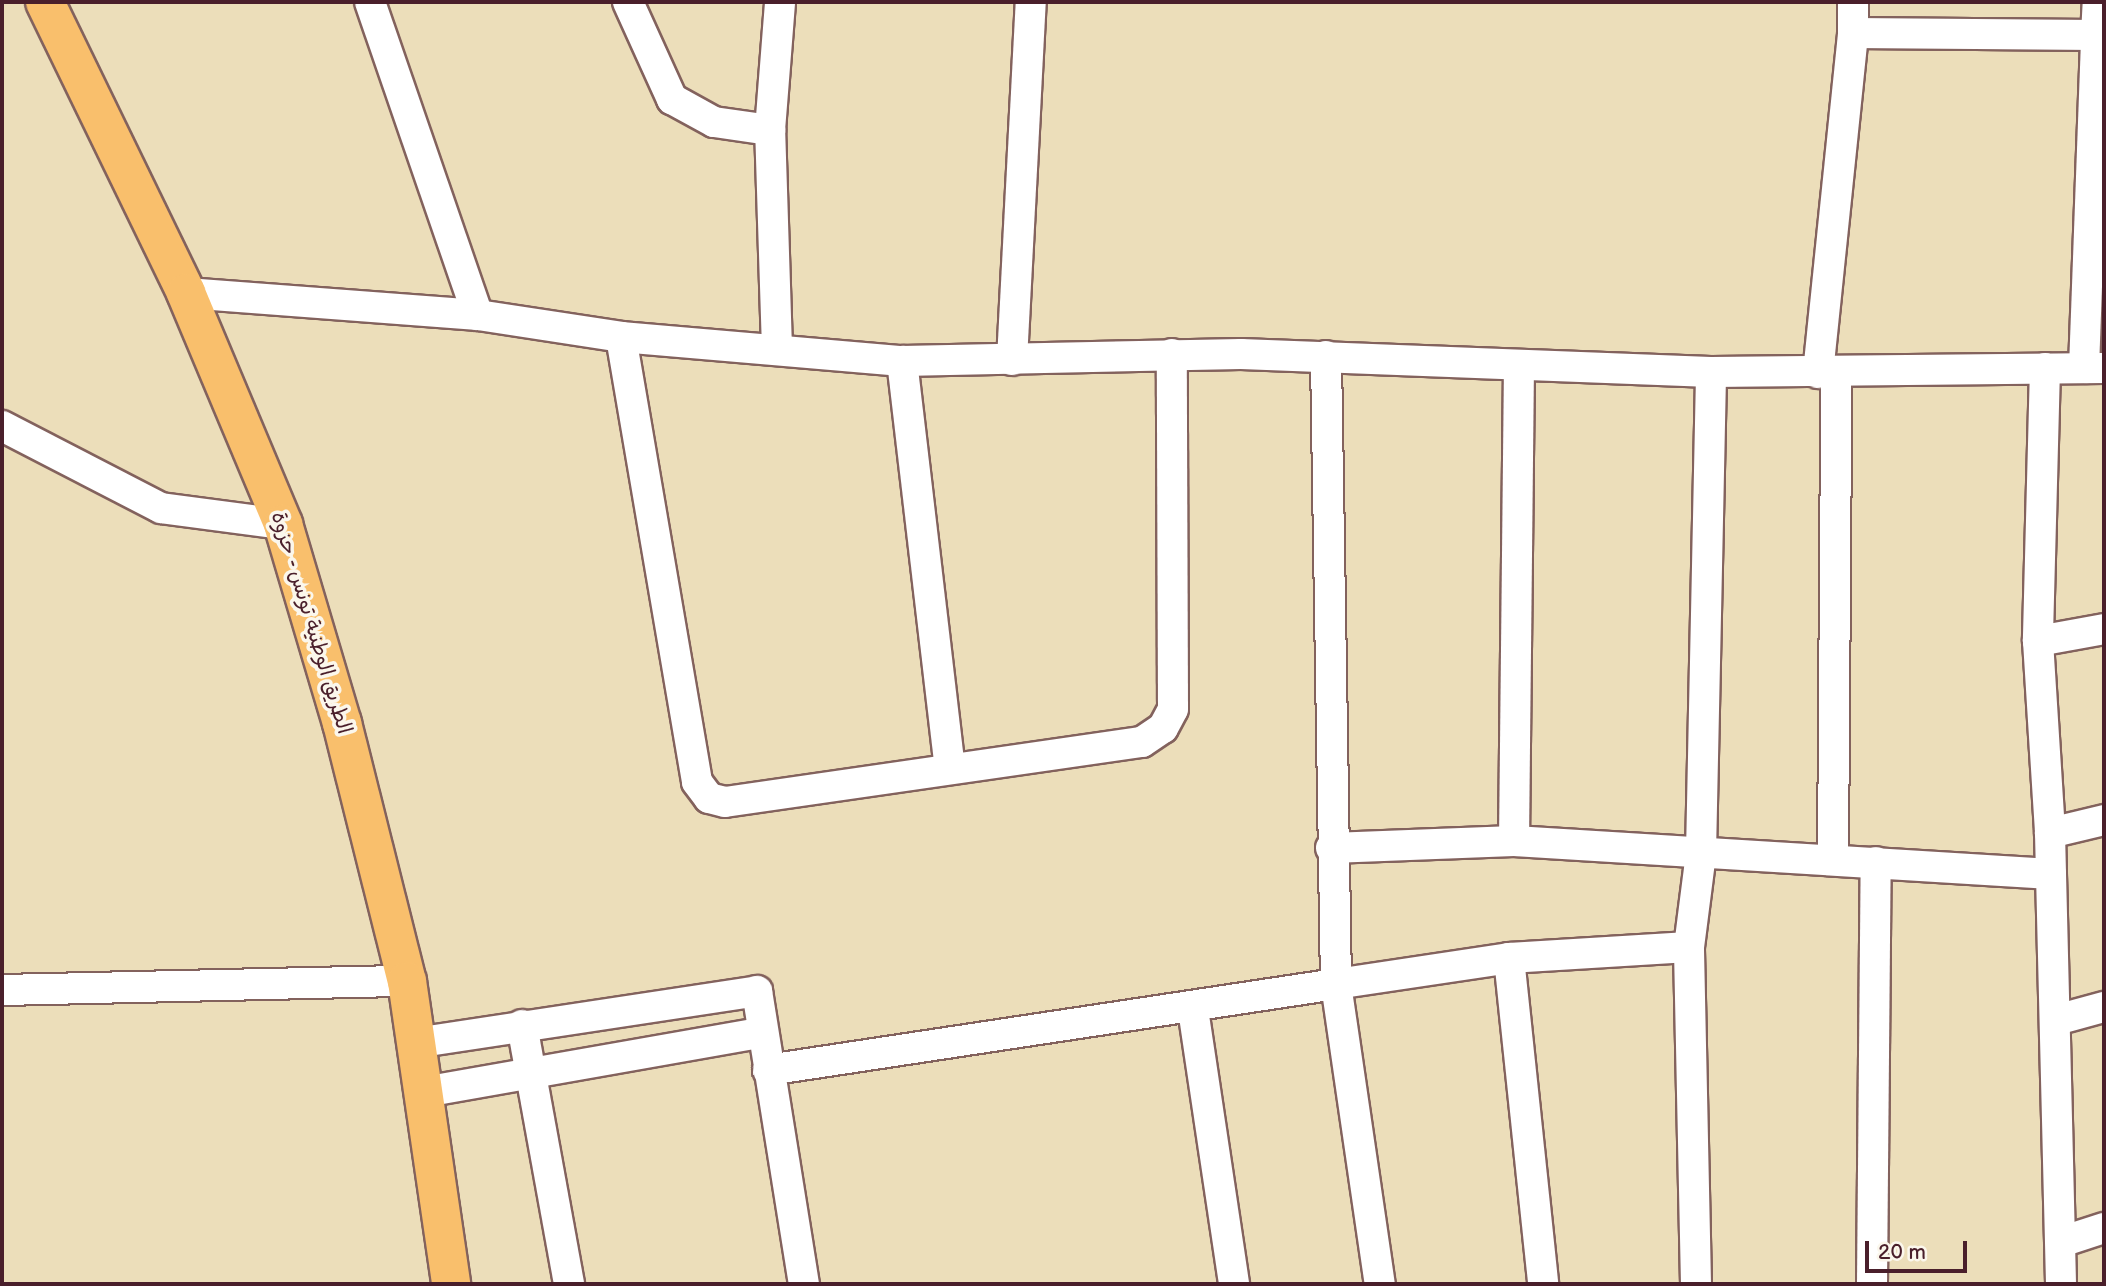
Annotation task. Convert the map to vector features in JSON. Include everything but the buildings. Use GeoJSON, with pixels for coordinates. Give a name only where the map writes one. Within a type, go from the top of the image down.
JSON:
{"type":"FeatureCollection","features":[{"type":"Feature","properties":{"kind":"main road","name":"الطريق الوطنية تونس - حزوة"},"geometry":{"type":"LineString","coordinates":[[45,2],[186,293],[283,524],[342,723],[407,981],[451,1284]]}},
{"type":"Feature","properties":{"kind":"street"},"geometry":{"type":"LineString","coordinates":[[370,2],[478,315]]}},
{"type":"Feature","properties":{"kind":"street"},"geometry":{"type":"LineString","coordinates":[[628,2],[671,99],[714,122],[770,130]]}},
{"type":"Feature","properties":{"kind":"street"},"geometry":{"type":"LineString","coordinates":[[777,349],[770,130],[780,2]]}},
{"type":"Feature","properties":{"kind":"street"},"geometry":{"type":"LineString","coordinates":[[1012,360],[1031,2]]}},
{"type":"Feature","properties":{"kind":"street"},"geometry":{"type":"LineString","coordinates":[[1833,857],[1827,373],[1853,33],[1853,2]]}},
{"type":"Feature","properties":{"kind":"street"},"geometry":{"type":"LineString","coordinates":[[186,293],[478,315],[621,337],[902,361],[1172,354],[1326,356],[1519,367],[1711,372],[1827,373],[2094,368],[2098,2]]}},
{"type":"Feature","properties":{"kind":"street"},"geometry":{"type":"LineString","coordinates":[[1853,33],[2096,35]]}},
{"type":"Feature","properties":{"kind":"street"},"geometry":{"type":"LineString","coordinates":[[621,337],[697,782],[709,798],[725,802],[1142,742],[1168,719],[1172,354]]}},
{"type":"Feature","properties":{"kind":"street"},"geometry":{"type":"LineString","coordinates":[[1326,356],[1331,848],[1336,984],[1380,1284]]}},
{"type":"Feature","properties":{"kind":"street"},"geometry":{"type":"LineString","coordinates":[[902,361],[950,768]]}},
{"type":"Feature","properties":{"kind":"street"},"geometry":{"type":"LineString","coordinates":[[1514,841],[1519,367]]}},
{"type":"Feature","properties":{"kind":"street"},"geometry":{"type":"LineString","coordinates":[[2045,368],[2038,641],[2050,833],[2061,1284]]}},
{"type":"Feature","properties":{"kind":"street"},"geometry":{"type":"LineString","coordinates":[[1696,1284],[1689,947],[1701,853],[1711,372]]}},
{"type":"Feature","properties":{"kind":"street"},"geometry":{"type":"LineString","coordinates":[[2,426],[161,508],[283,524]]}},
{"type":"Feature","properties":{"kind":"street"},"geometry":{"type":"LineString","coordinates":[[2038,641],[2104,629]]}},
{"type":"Feature","properties":{"kind":"street"},"geometry":{"type":"LineString","coordinates":[[2050,833],[2104,820]]}},
{"type":"Feature","properties":{"kind":"street"},"geometry":{"type":"LineString","coordinates":[[1331,848],[1514,841],[1701,853],[1833,857],[2051,874]]}},
{"type":"Feature","properties":{"kind":"street"},"geometry":{"type":"LineString","coordinates":[[1872,1284],[1876,862]]}},
{"type":"Feature","properties":{"kind":"street"},"geometry":{"type":"LineString","coordinates":[[768,1070],[1193,1009],[1509,958],[1689,947]]}},
{"type":"Feature","properties":{"kind":"street"},"geometry":{"type":"LineString","coordinates":[[1509,958],[1543,1284]]}},
{"type":"Feature","properties":{"kind":"street"},"geometry":{"type":"LineString","coordinates":[[2,990],[407,981]]}},
{"type":"Feature","properties":{"kind":"street"},"geometry":{"type":"LineString","coordinates":[[415,1043],[755,990],[804,1284]]}},
{"type":"Feature","properties":{"kind":"street"},"geometry":{"type":"LineString","coordinates":[[2056,1020],[2104,1007]]}},
{"type":"Feature","properties":{"kind":"street"},"geometry":{"type":"LineString","coordinates":[[1193,1009],[1234,1284]]}},
{"type":"Feature","properties":{"kind":"street"},"geometry":{"type":"LineString","coordinates":[[522,1025],[569,1284]]}},
{"type":"Feature","properties":{"kind":"street"},"geometry":{"type":"LineString","coordinates":[[424,1092],[763,1032]]}},
{"type":"Feature","properties":{"kind":"street"},"geometry":{"type":"LineString","coordinates":[[2061,1242],[2104,1228]]}}]}
